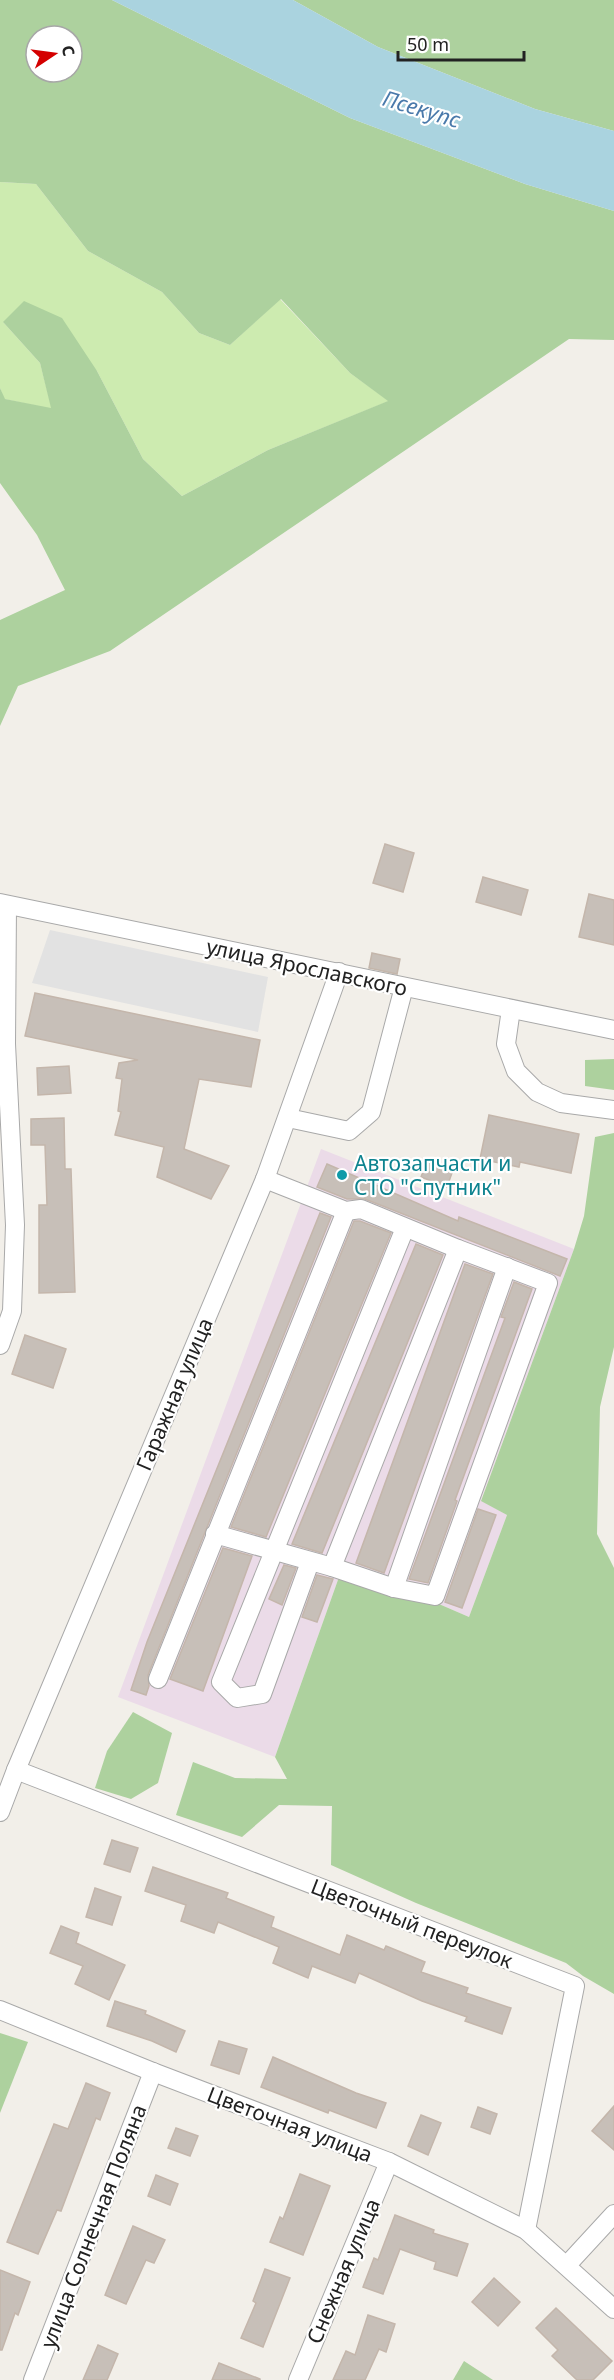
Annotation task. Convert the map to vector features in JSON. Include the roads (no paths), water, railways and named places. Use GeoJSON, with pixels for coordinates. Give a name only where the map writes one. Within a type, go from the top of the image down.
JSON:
{"type":"FeatureCollection","features":[{"type":"Feature","properties":{"kind":"street","name":"улица Ярославского"},"geometry":{"type":"LineString","coordinates":[[3,904],[614,1030]]}},
{"type":"Feature","properties":{"kind":"street"},"geometry":{"type":"LineString","coordinates":[[0,1345],[12,1311],[8,1223],[3,904]]}},
{"type":"Feature","properties":{"kind":"street","name":"Гаражная улица"},"geometry":{"type":"LineString","coordinates":[[0,1812],[265,1179],[339,972]]}},
{"type":"Feature","properties":{"kind":"street"},"geometry":{"type":"LineString","coordinates":[[288,1118],[349,1131],[371,1112],[404,987]]}},
{"type":"Feature","properties":{"kind":"street"},"geometry":{"type":"LineString","coordinates":[[511,1009],[506,1044],[516,1071],[537,1092],[561,1103],[614,1110]]}},
{"type":"Feature","properties":{"kind":"street"},"geometry":{"type":"LineString","coordinates":[[215,1534],[332,1567],[394,1588],[435,1596],[548,1283],[361,1209],[346,1211],[265,1179]]}},
{"type":"Feature","properties":{"kind":"street"},"geometry":{"type":"LineString","coordinates":[[158,1679],[346,1211]]}},
{"type":"Feature","properties":{"kind":"street"},"geometry":{"type":"LineString","coordinates":[[310,1562],[262,1694],[237,1698],[221,1682],[405,1228]]}},
{"type":"Feature","properties":{"kind":"street"},"geometry":{"type":"LineString","coordinates":[[332,1567],[458,1249]]}},
{"type":"Feature","properties":{"kind":"street"},"geometry":{"type":"LineString","coordinates":[[394,1588],[507,1267]]}},
{"type":"Feature","properties":{"kind":"street","name":"Цветочный переулок"},"geometry":{"type":"LineString","coordinates":[[16,1770],[575,1986],[525,2230]]}},
{"type":"Feature","properties":{"kind":"street","name":"Цветочная улица"},"geometry":{"type":"LineString","coordinates":[[0,2010],[153,2072],[389,2162],[525,2230],[614,2309]]}},
{"type":"Feature","properties":{"kind":"street","name":"улица Солнечная Поляна"},"geometry":{"type":"LineString","coordinates":[[33,2380],[153,2072]]}},
{"type":"Feature","properties":{"kind":"street","name":"Снежная улица"},"geometry":{"type":"LineString","coordinates":[[298,2380],[389,2162]]}},
{"type":"Feature","properties":{"kind":"street"},"geometry":{"type":"LineString","coordinates":[[567,2265],[614,2214]]}},
{"type":"Feature","properties":{"kind":"water","name":"Псекупс"},"geometry":{"type":"Polygon","coordinates":[[[112,0],[293,0],[378,47],[535,109],[614,131],[614,211],[525,184],[350,118],[112,0]]]}},
{"type":"Feature","properties":{"kind":"place","name":"Автозапчасти и СТО \"Спутник\""},"geometry":{"type":"Point","coordinates":[342,1175]}}]}
